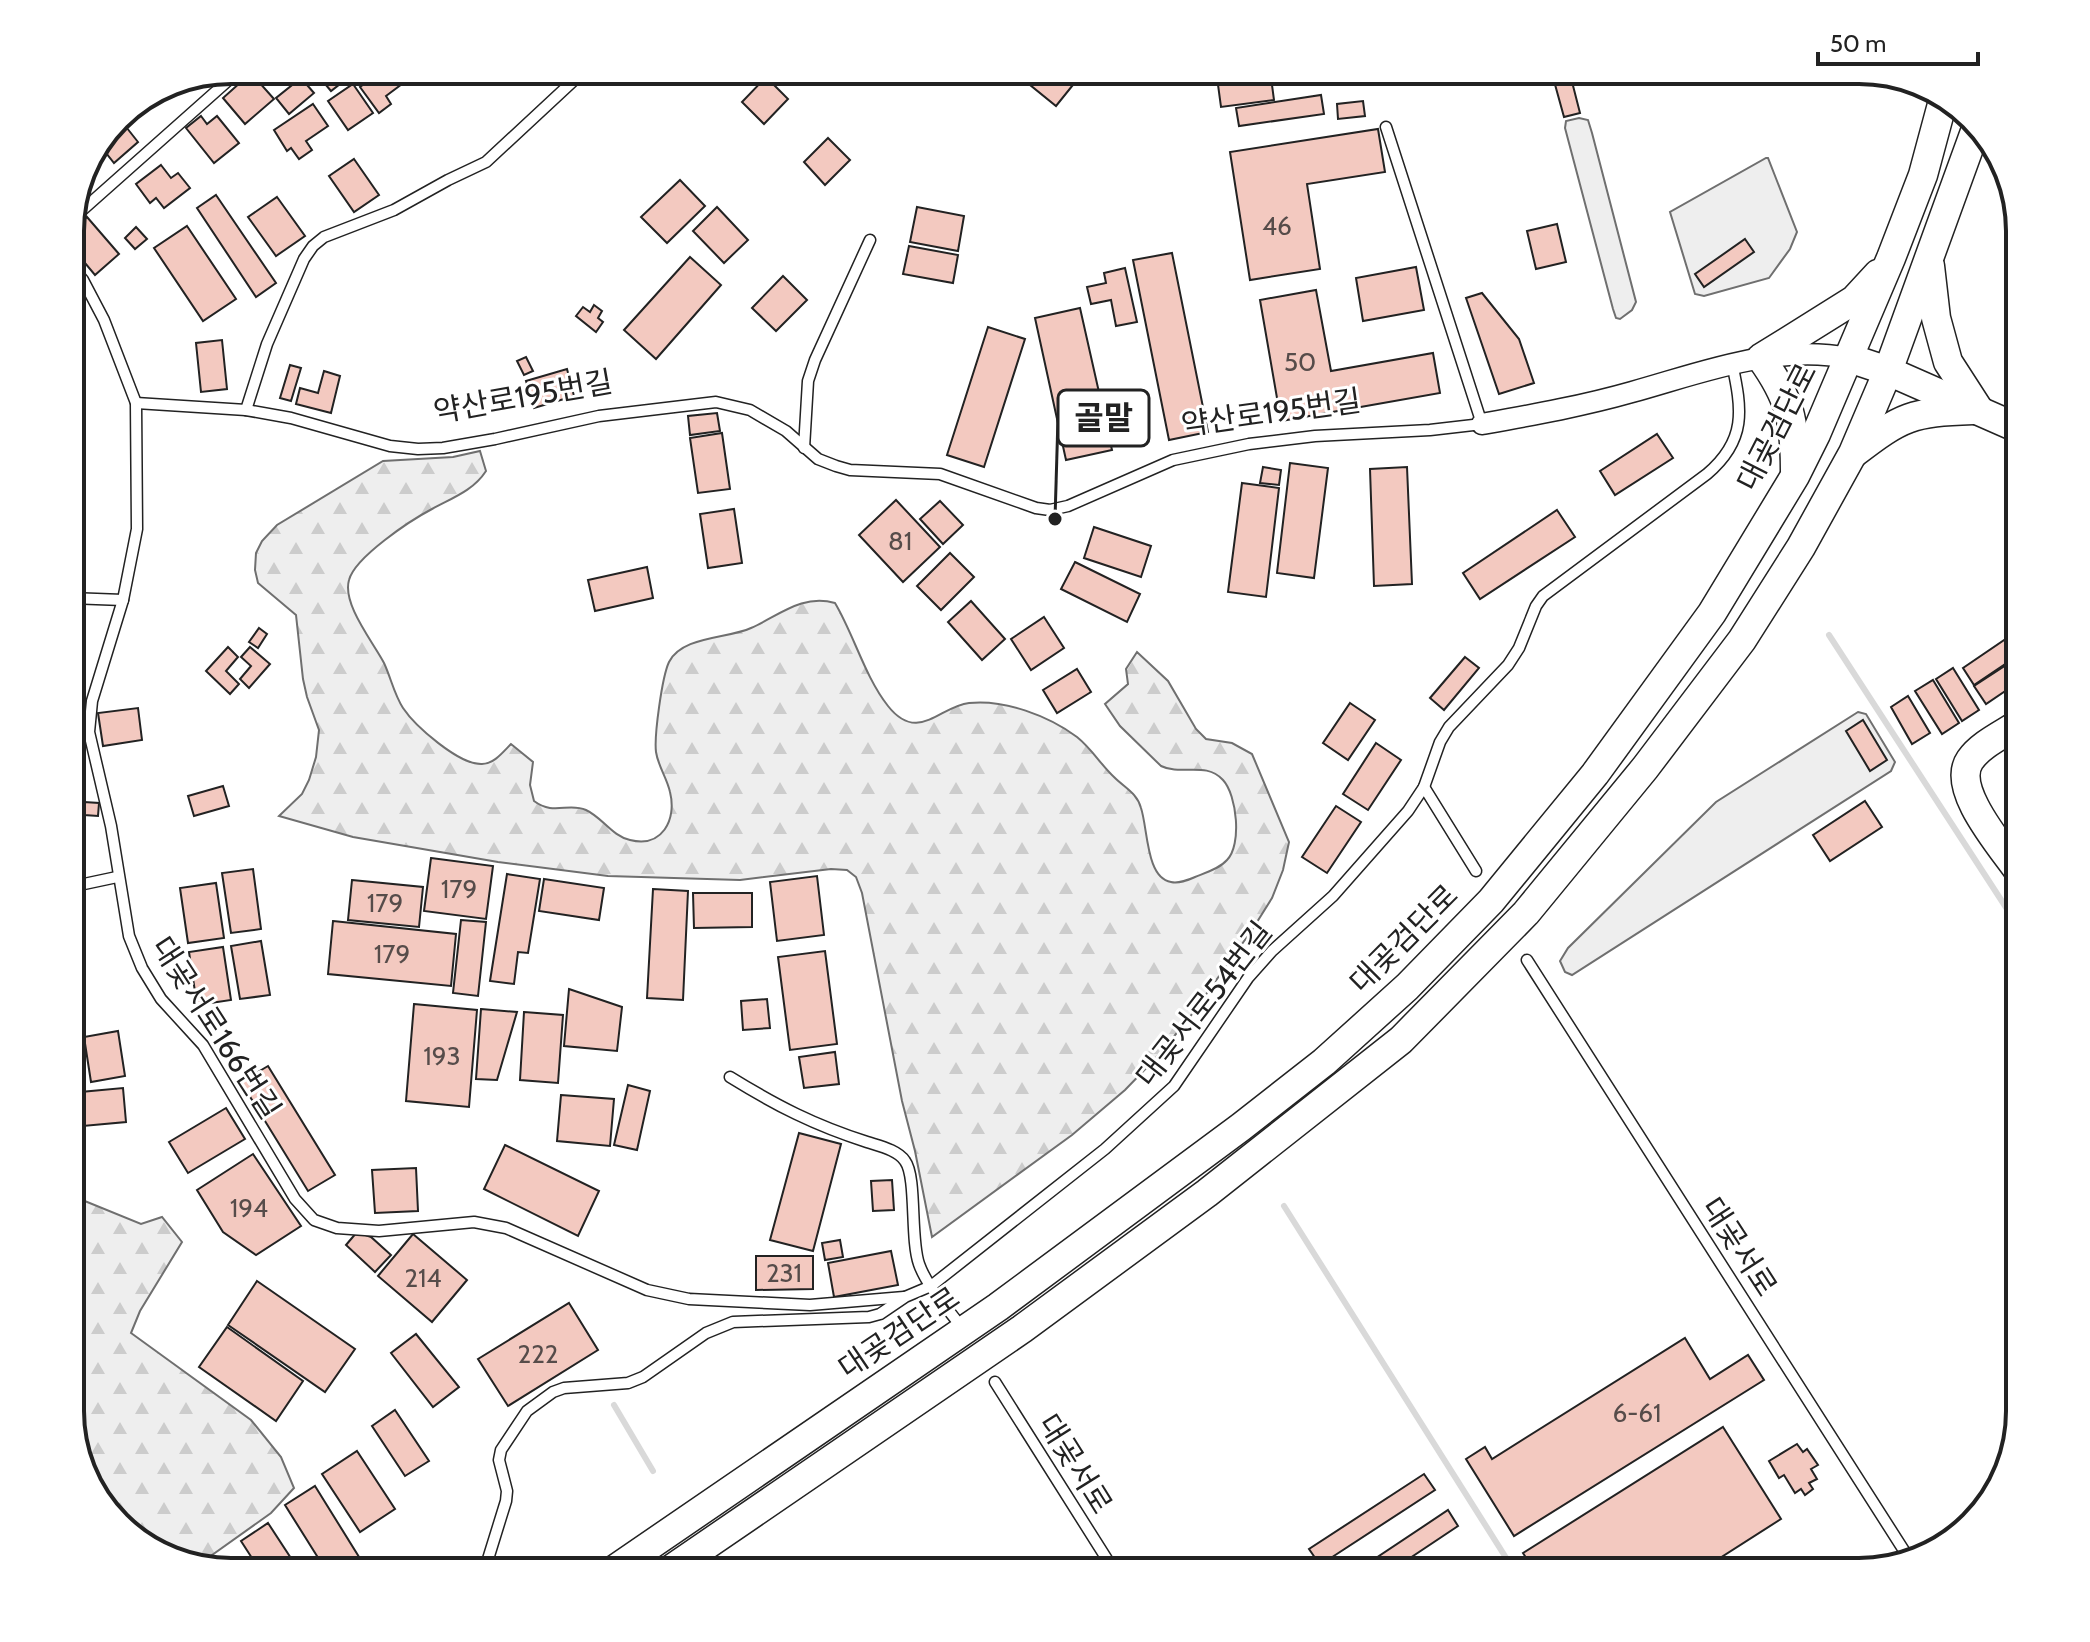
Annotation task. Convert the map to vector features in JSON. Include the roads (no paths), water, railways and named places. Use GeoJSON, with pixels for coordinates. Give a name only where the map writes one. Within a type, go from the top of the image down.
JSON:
{"type":"FeatureCollection","features":[{"type":"Feature","properties":{"kind":"main road","name":"대곶검단로"},"geometry":{"type":"LineString","coordinates":[[631,1558],[998,1307],[1122,1218],[1324,1062],[1407,987],[1491,901],[1595,774],[1712,613],[1795,476],[1891,258],[1923,175],[1941,109]]}},
{"type":"Feature","properties":{"kind":"main road"},"geometry":{"type":"LineString","coordinates":[[687,1558],[1022,1329],[1207,1193],[1401,1040],[1526,913],[1645,768],[1742,640],[1801,547],[1853,453],[1888,371],[1972,139]]}},
{"type":"Feature","properties":{"kind":"main road"},"geometry":{"type":"LineString","coordinates":[[1795,476],[1795,434],[1790,407],[1779,383],[1761,358],[1854,300],[1891,258]]}},
{"type":"Feature","properties":{"kind":"main road"},"geometry":{"type":"LineString","coordinates":[[1853,453],[1890,425],[1916,414],[1979,410],[1948,362],[1936,318],[1929,260]]}},
{"type":"Feature","properties":{"kind":"main road","name":"약산로195번길"},"geometry":{"type":"LineString","coordinates":[[1849,358],[1888,371],[2006,423]]}},
{"type":"Feature","properties":{"kind":"main road"},"geometry":{"type":"LineString","coordinates":[[2006,733],[1971,757],[1964,780],[1974,806],[2006,853]]}},
{"type":"Feature","properties":{"kind":"street","name":"약산로195번길"},"geometry":{"type":"LineString","coordinates":[[1482,424],[1593,402],[1732,363],[1824,354],[1849,358]]}},
{"type":"Feature","properties":{"kind":"lane"},"geometry":{"type":"LineString","coordinates":[[86,206],[224,84]]}},
{"type":"Feature","properties":{"kind":"lane"},"geometry":{"type":"LineString","coordinates":[[246,410],[267,344],[304,259],[313,246],[324,237],[381,217],[486,162],[570,84]]}},
{"type":"Feature","properties":{"kind":"lane"},"geometry":{"type":"LineString","coordinates":[[1386,127],[1482,424]]}},
{"type":"Feature","properties":{"kind":"lane"},"geometry":{"type":"LineString","coordinates":[[804,448],[808,381],[870,240]]}},
{"type":"Feature","properties":{"kind":"lane","name":"대곶서로166번길"},"geometry":{"type":"LineString","coordinates":[[84,282],[104,320],[136,403],[137,529],[123,600],[92,701],[89,732],[111,826],[129,936],[142,968],[161,999],[203,1045],[295,1199],[314,1220],[337,1228],[379,1231],[474,1222],[506,1228],[647,1290],[689,1299],[810,1305],[905,1297]]}},
{"type":"Feature","properties":{"kind":"lane","name":"대곶서로54번길"},"geometry":{"type":"LineString","coordinates":[[488,1558],[506,1501],[507,1491],[499,1460],[501,1450],[511,1432],[539,1401],[564,1388],[628,1383],[643,1377],[706,1333],[733,1322],[880,1314],[905,1297],[931,1286],[1105,1149],[1157,1104],[1188,1068],[1248,978],[1280,942],[1333,896],[1408,811],[1424,787],[1440,742],[1449,727],[1508,665],[1543,596],[1707,474],[1729,453],[1735,439],[1740,408],[1732,363]]}},
{"type":"Feature","properties":{"kind":"lane","name":"약산로195번길"},"geometry":{"type":"LineString","coordinates":[[136,403],[246,410],[291,418],[367,441],[418,449],[495,439],[599,416],[716,402],[750,410],[786,431],[818,459],[836,466],[850,470],[940,474],[1036,508],[1050,510],[1068,506],[1173,460],[1249,444],[1482,424]]}},
{"type":"Feature","properties":{"kind":"lane"},"geometry":{"type":"LineString","coordinates":[[84,599],[123,600]]}},
{"type":"Feature","properties":{"kind":"lane"},"geometry":{"type":"LineString","coordinates":[[1424,787],[1476,871]]}},
{"type":"Feature","properties":{"kind":"lane"},"geometry":{"type":"LineString","coordinates":[[84,884],[117,877]]}},
{"type":"Feature","properties":{"kind":"lane","name":"대곶서로"},"geometry":{"type":"LineString","coordinates":[[1527,960],[1904,1551]]}},
{"type":"Feature","properties":{"kind":"lane"},"geometry":{"type":"LineString","coordinates":[[730,1077],[784,1110],[844,1135],[887,1148],[905,1161],[910,1177],[912,1230],[919,1264],[956,1320]]}},
{"type":"Feature","properties":{"kind":"lane","name":"대곶서로"},"geometry":{"type":"LineString","coordinates":[[995,1382],[1106,1558]]}},
{"type":"Feature","properties":{"kind":"waterway"},"geometry":{"type":"LineString","coordinates":[[1829,635],[2006,907]]}},
{"type":"Feature","properties":{"kind":"waterway"},"geometry":{"type":"LineString","coordinates":[[1284,1206],[1506,1558]]}},
{"type":"Feature","properties":{"kind":"waterway"},"geometry":{"type":"LineString","coordinates":[[614,1405],[653,1471]]}},
{"type":"Feature","properties":{"kind":"place","name":"골말"},"geometry":{"type":"Point","coordinates":[1055,519]}}]}
